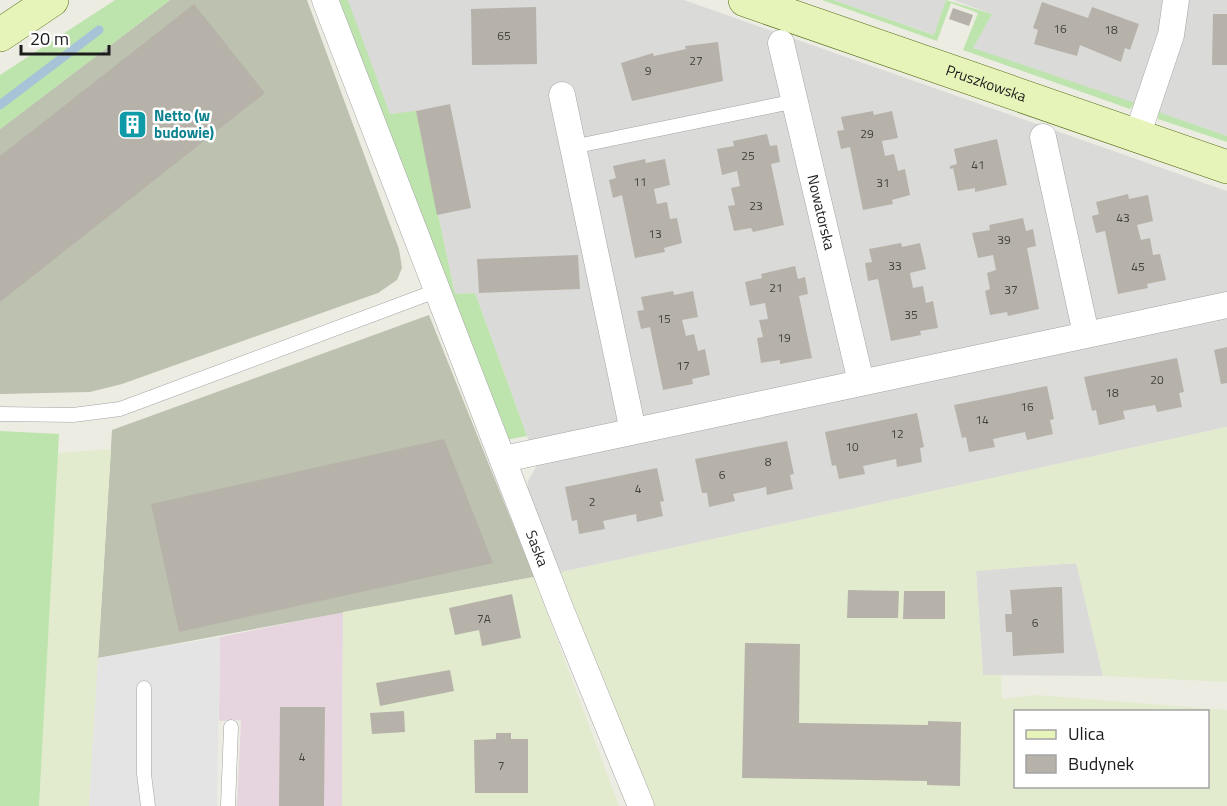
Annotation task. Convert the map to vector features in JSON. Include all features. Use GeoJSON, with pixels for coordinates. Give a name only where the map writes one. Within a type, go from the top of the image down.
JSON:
{"type":"FeatureCollection","features":[{"type":"Feature","properties":{"kind":"street"},"geometry":{"type":"LineString","coordinates":[[0,35],[52,0]]}},
{"type":"Feature","properties":{"kind":"street","name":"Saska"},"geometry":{"type":"LineString","coordinates":[[325,0],[560,608],[641,806]]}},
{"type":"Feature","properties":{"kind":"street","name":"Pruszkowska"},"geometry":{"type":"LineString","coordinates":[[745,0],[1227,168]]}},
{"type":"Feature","properties":{"kind":"street"},"geometry":{"type":"LineString","coordinates":[[1137,136],[1171,35],[1176,0]]}},
{"type":"Feature","properties":{"kind":"street","name":"Nowatorska"},"geometry":{"type":"LineString","coordinates":[[781,43],[861,382]]}},
{"type":"Feature","properties":{"kind":"street"},"geometry":{"type":"LineString","coordinates":[[562,95],[633,431]]}},
{"type":"Feature","properties":{"kind":"street"},"geometry":{"type":"LineString","coordinates":[[1043,137],[1086,334]]}},
{"type":"Feature","properties":{"kind":"street"},"geometry":{"type":"LineString","coordinates":[[504,459],[1227,305]]}},
{"type":"Feature","properties":{"kind":"lane"},"geometry":{"type":"LineString","coordinates":[[572,147],[795,101]]}},
{"type":"Feature","properties":{"kind":"lane"},"geometry":{"type":"LineString","coordinates":[[0,414],[73,415],[120,409],[436,291]]}},
{"type":"Feature","properties":{"kind":"lane"},"geometry":{"type":"LineString","coordinates":[[144,688],[144,774],[148,806]]}},
{"type":"Feature","properties":{"kind":"lane"},"geometry":{"type":"LineString","coordinates":[[228,806],[231,727]]}},
{"type":"Feature","properties":{"kind":"shaded area"},"geometry":{"type":"Polygon","coordinates":[[[170,0],[307,0],[399,249],[402,268],[397,280],[378,293],[122,384],[90,392],[0,394],[0,129],[170,0]]]}},
{"type":"Feature","properties":{"kind":"shaded area"},"geometry":{"type":"Polygon","coordinates":[[[347,0],[684,0],[1227,191],[1227,427],[557,573],[527,495],[528,481],[536,467],[527,436],[475,293],[455,294],[416,112],[390,114],[347,0]]]}},
{"type":"Feature","properties":{"kind":"shaded area"},"geometry":{"type":"Polygon","coordinates":[[[833,0],[946,0],[935,35],[833,0]]]}},
{"type":"Feature","properties":{"kind":"shaded area"},"geometry":{"type":"Polygon","coordinates":[[[953,0],[1227,0],[1227,136],[972,48],[992,14],[953,0]]]}},
{"type":"Feature","properties":{"kind":"shaded area"},"geometry":{"type":"Polygon","coordinates":[[[429,315],[534,577],[98,658],[112,430],[429,315]]]}},
{"type":"Feature","properties":{"kind":"shaded area"},"geometry":{"type":"Polygon","coordinates":[[[1227,427],[1227,682],[1103,676],[1076,563],[976,571],[983,675],[1001,675],[1002,699],[1037,695],[1227,710],[1227,806],[652,806],[557,573],[1227,427]]]}},
{"type":"Feature","properties":{"kind":"shaded area"},"geometry":{"type":"Polygon","coordinates":[[[111,449],[89,806],[39,806],[57,453],[111,449]]]}},
{"type":"Feature","properties":{"kind":"shaded area"},"geometry":{"type":"Polygon","coordinates":[[[1077,563],[1103,676],[983,675],[976,570],[1077,563]]]}},
{"type":"Feature","properties":{"kind":"shaded area"},"geometry":{"type":"Polygon","coordinates":[[[534,577],[619,806],[342,806],[343,612],[534,577]]]}},
{"type":"Feature","properties":{"kind":"shaded area"},"geometry":{"type":"Polygon","coordinates":[[[343,612],[342,806],[237,806],[241,720],[219,721],[220,637],[343,612]]]}},
{"type":"Feature","properties":{"kind":"shaded area"},"geometry":{"type":"Polygon","coordinates":[[[220,637],[217,806],[89,806],[98,658],[220,637]]]}},
{"type":"Feature","properties":{"kind":"green space"},"geometry":{"type":"Polygon","coordinates":[[[115,0],[170,0],[0,129],[0,75],[115,0]]]}},
{"type":"Feature","properties":{"kind":"green space"},"geometry":{"type":"Polygon","coordinates":[[[339,0],[347,0],[349,3],[390,114],[416,111],[455,294],[475,293],[527,436],[506,440],[339,0]]]}},
{"type":"Feature","properties":{"kind":"green space"},"geometry":{"type":"Polygon","coordinates":[[[822,0],[833,0],[934,35],[946,0],[992,14],[973,48],[1135,103],[1130,109],[963,50],[978,13],[951,3],[937,41],[822,0]]]}},
{"type":"Feature","properties":{"kind":"green space"},"geometry":{"type":"Polygon","coordinates":[[[1159,108],[1161,113],[1227,136],[1227,142],[1158,119],[1159,108]]]}},
{"type":"Feature","properties":{"kind":"green space"},"geometry":{"type":"Polygon","coordinates":[[[0,431],[59,434],[39,806],[0,806],[0,431]]]}},
{"type":"Feature","properties":{"kind":"building"},"geometry":{"type":"Polygon","coordinates":[[[1042,2],[1088,18],[1092,7],[1139,24],[1130,50],[1125,48],[1121,62],[1080,45],[1077,56],[1034,44],[1038,30],[1033,28],[1042,2]]]}},
{"type":"Feature","properties":{"kind":"building","name":"Netto (w budowie)"},"geometry":{"type":"Polygon","coordinates":[[[194,4],[265,93],[0,302],[0,156],[194,4]]]}},
{"type":"Feature","properties":{"kind":"building"},"geometry":{"type":"Polygon","coordinates":[[[536,7],[537,64],[472,65],[471,9],[536,7]]]}},
{"type":"Feature","properties":{"kind":"building"},"geometry":{"type":"Polygon","coordinates":[[[953,8],[973,15],[969,26],[949,19],[953,8]]]}},
{"type":"Feature","properties":{"kind":"building"},"geometry":{"type":"Polygon","coordinates":[[[1213,14],[1227,14],[1227,65],[1212,65],[1213,14]]]}},
{"type":"Feature","properties":{"kind":"building"},"geometry":{"type":"Polygon","coordinates":[[[718,42],[723,81],[632,101],[621,63],[653,53],[654,56],[686,49],[685,46],[718,42]]]}},
{"type":"Feature","properties":{"kind":"building"},"geometry":{"type":"Polygon","coordinates":[[[450,104],[471,208],[437,215],[416,111],[450,104]]]}},
{"type":"Feature","properties":{"kind":"building"},"geometry":{"type":"Polygon","coordinates":[[[873,111],[874,115],[892,111],[898,138],[882,141],[885,156],[894,154],[898,171],[905,169],[910,195],[892,200],[893,204],[863,210],[850,147],[841,149],[837,131],[844,130],[841,117],[873,111]]]}},
{"type":"Feature","properties":{"kind":"building"},"geometry":{"type":"Polygon","coordinates":[[[767,134],[770,146],[777,145],[780,162],[771,164],[784,225],[753,232],[751,228],[734,231],[728,206],[735,205],[731,188],[740,186],[737,171],[722,175],[717,149],[734,146],[733,141],[767,134]]]}},
{"type":"Feature","properties":{"kind":"building"},"geometry":{"type":"Polygon","coordinates":[[[997,139],[1007,185],[975,192],[975,188],[958,191],[953,168],[950,169],[950,166],[957,164],[954,149],[997,139]]]}},
{"type":"Feature","properties":{"kind":"building"},"geometry":{"type":"Polygon","coordinates":[[[645,159],[646,163],[665,159],[670,185],[654,189],[657,204],[667,202],[670,219],[677,218],[682,243],[664,248],[665,252],[635,258],[622,195],[613,198],[609,180],[616,178],[613,166],[645,159]]]}},
{"type":"Feature","properties":{"kind":"building"},"geometry":{"type":"Polygon","coordinates":[[[1128,194],[1129,199],[1148,195],[1153,221],[1137,225],[1141,240],[1150,238],[1153,255],[1160,254],[1166,280],[1147,284],[1148,288],[1118,294],[1105,231],[1096,233],[1092,216],[1099,214],[1096,202],[1128,194]]]}},
{"type":"Feature","properties":{"kind":"building"},"geometry":{"type":"Polygon","coordinates":[[[1023,218],[1026,231],[1033,229],[1036,246],[1027,248],[1039,309],[1008,316],[1007,312],[990,315],[985,291],[990,289],[987,273],[996,270],[993,255],[978,258],[972,233],[990,230],[989,225],[1023,218]]]}},
{"type":"Feature","properties":{"kind":"building"},"geometry":{"type":"Polygon","coordinates":[[[901,243],[902,247],[920,243],[926,269],[910,273],[913,288],[923,286],[926,303],[933,301],[938,328],[920,331],[921,335],[891,341],[878,279],[868,281],[865,263],[872,262],[869,249],[901,243]]]}},
{"type":"Feature","properties":{"kind":"building"},"geometry":{"type":"Polygon","coordinates":[[[578,255],[580,289],[479,293],[477,259],[578,255]]]}},
{"type":"Feature","properties":{"kind":"building"},"geometry":{"type":"Polygon","coordinates":[[[795,266],[798,279],[805,277],[808,294],[799,296],[812,358],[780,364],[780,360],[761,363],[757,338],[763,337],[759,320],[768,319],[765,303],[750,306],[745,282],[762,278],[761,274],[795,266]]]}},
{"type":"Feature","properties":{"kind":"building"},"geometry":{"type":"Polygon","coordinates":[[[673,291],[674,295],[693,291],[698,317],[682,320],[686,336],[694,334],[698,351],[705,349],[710,375],[692,379],[693,384],[663,390],[650,327],[641,329],[637,311],[644,310],[641,297],[673,291]]]}},
{"type":"Feature","properties":{"kind":"building"},"geometry":{"type":"Polygon","coordinates":[[[1227,347],[1227,383],[1221,384],[1214,350],[1227,347]]]}},
{"type":"Feature","properties":{"kind":"building"},"geometry":{"type":"Polygon","coordinates":[[[1177,358],[1184,392],[1179,393],[1182,407],[1157,412],[1155,405],[1123,411],[1125,419],[1099,425],[1096,410],[1092,411],[1084,377],[1177,358]]]}},
{"type":"Feature","properties":{"kind":"building"},"geometry":{"type":"Polygon","coordinates":[[[1047,386],[1054,419],[1050,420],[1053,434],[1027,440],[1025,432],[993,439],[995,447],[969,452],[966,437],[962,438],[954,405],[1047,386]]]}},
{"type":"Feature","properties":{"kind":"building"},"geometry":{"type":"Polygon","coordinates":[[[917,413],[924,447],[920,448],[922,462],[897,467],[896,459],[863,466],[865,474],[839,479],[836,465],[832,466],[825,432],[917,413]]]}},
{"type":"Feature","properties":{"kind":"building"},"geometry":{"type":"Polygon","coordinates":[[[444,439],[493,563],[179,632],[151,504],[444,439]]]}},
{"type":"Feature","properties":{"kind":"building"},"geometry":{"type":"Polygon","coordinates":[[[787,441],[794,474],[790,475],[793,489],[767,495],[766,487],[733,494],[735,501],[709,507],[707,493],[702,493],[695,459],[787,441]]]}},
{"type":"Feature","properties":{"kind":"building"},"geometry":{"type":"Polygon","coordinates":[[[657,468],[664,501],[660,502],[663,516],[637,522],[636,514],[603,521],[605,529],[579,534],[577,520],[572,521],[565,487],[657,468]]]}},
{"type":"Feature","properties":{"kind":"building"},"geometry":{"type":"Polygon","coordinates":[[[1062,587],[1064,653],[1013,656],[1012,632],[1006,632],[1005,614],[1012,614],[1010,590],[1062,587]]]}},
{"type":"Feature","properties":{"kind":"building"},"geometry":{"type":"Polygon","coordinates":[[[848,590],[899,591],[898,618],[847,618],[848,590]]]}},
{"type":"Feature","properties":{"kind":"building"},"geometry":{"type":"Polygon","coordinates":[[[904,591],[945,591],[945,619],[903,619],[904,591]]]}},
{"type":"Feature","properties":{"kind":"building"},"geometry":{"type":"Polygon","coordinates":[[[512,594],[521,638],[482,646],[479,630],[455,635],[449,608],[512,594]]]}},
{"type":"Feature","properties":{"kind":"building"},"geometry":{"type":"Polygon","coordinates":[[[745,643],[800,644],[799,723],[928,725],[928,721],[961,722],[960,786],[927,785],[927,781],[742,778],[745,643]]]}},
{"type":"Feature","properties":{"kind":"building"},"geometry":{"type":"Polygon","coordinates":[[[450,670],[454,691],[380,706],[376,683],[450,670]]]}},
{"type":"Feature","properties":{"kind":"building"},"geometry":{"type":"Polygon","coordinates":[[[280,707],[325,707],[324,806],[279,806],[280,707]]]}},
{"type":"Feature","properties":{"kind":"building"},"geometry":{"type":"Polygon","coordinates":[[[404,711],[405,732],[372,734],[370,713],[404,711]]]}},
{"type":"Feature","properties":{"kind":"building"},"geometry":{"type":"Polygon","coordinates":[[[496,733],[511,733],[511,739],[528,739],[528,793],[475,793],[474,740],[496,739],[496,733]]]}},
{"type":"Feature","properties":{"kind":"waterway"},"geometry":{"type":"LineString","coordinates":[[0,105],[99,30]]}},
{"type":"Feature","properties":{"kind":"place","name":"Netto (w budowie)"},"geometry":{"type":"Point","coordinates":[133,125]}}]}
